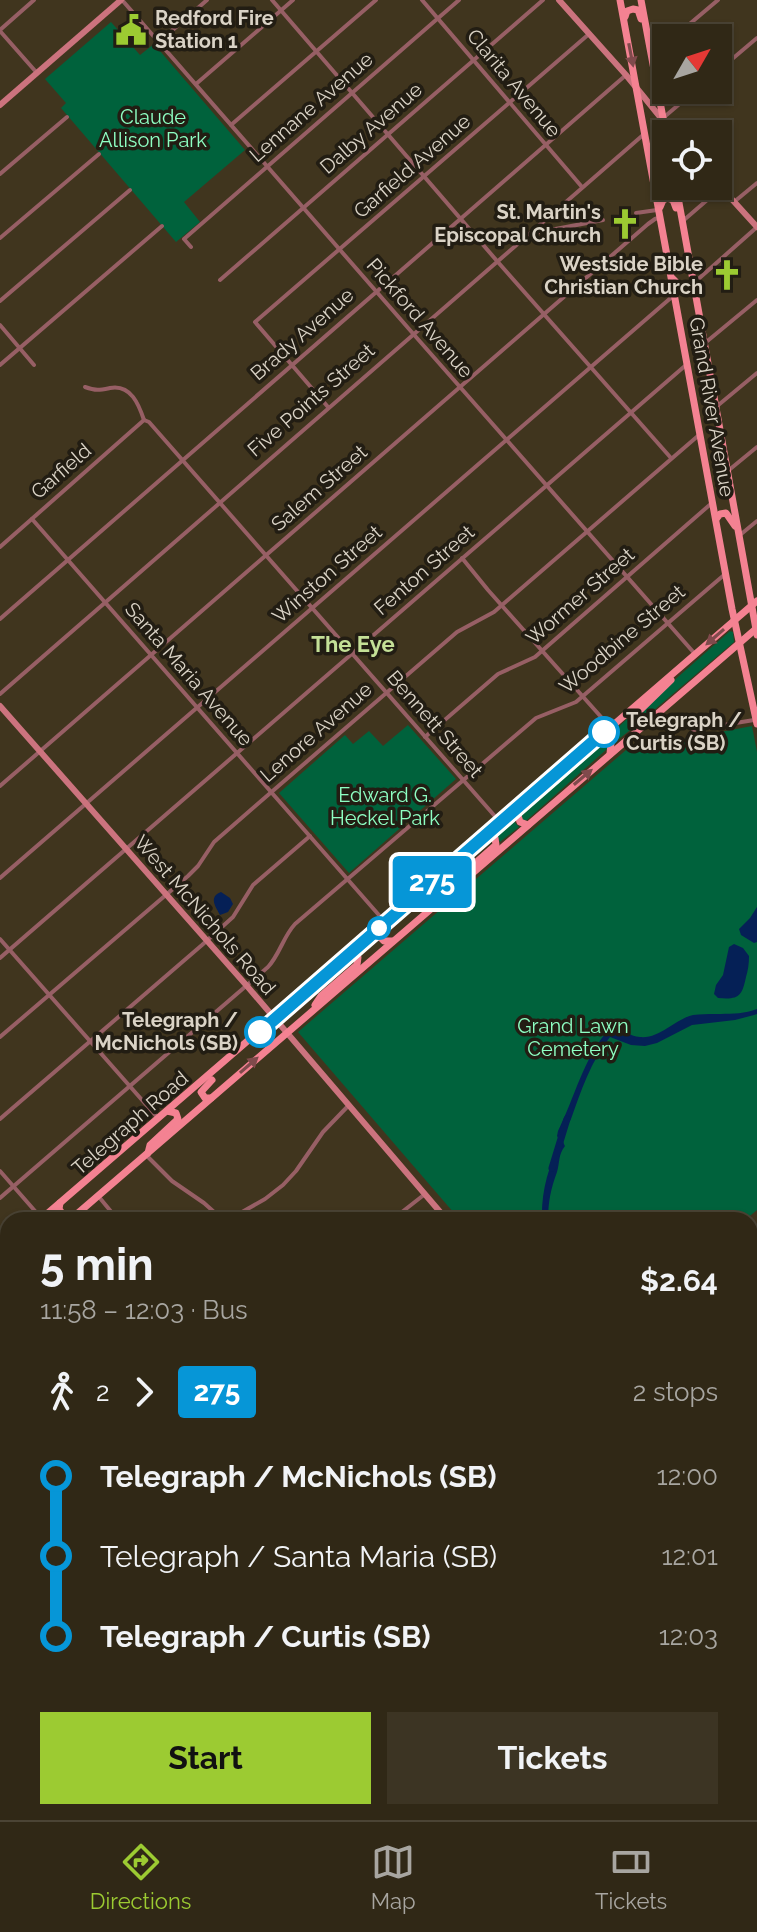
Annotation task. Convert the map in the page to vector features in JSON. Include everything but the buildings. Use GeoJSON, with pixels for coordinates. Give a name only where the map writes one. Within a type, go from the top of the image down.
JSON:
{"type":"FeatureCollection","features":[{"type":"Feature","properties":{"kind":"main road"},"geometry":{"type":"LineString","coordinates":[[0,105],[122,0]]}},
{"type":"Feature","properties":{"kind":"main road"},"geometry":{"type":"LineString","coordinates":[[559,0],[664,120]]}},
{"type":"Feature","properties":{"kind":"main road","name":"Grand River Avenue"},"geometry":{"type":"LineString","coordinates":[[620,0],[756,722]]}},
{"type":"Feature","properties":{"kind":"main road"},"geometry":{"type":"LineString","coordinates":[[641,0],[652,56]]}},
{"type":"Feature","properties":{"kind":"main road"},"geometry":{"type":"LineString","coordinates":[[624,21],[627,11],[637,9],[643,31],[649,39]]}},
{"type":"Feature","properties":{"kind":"main road"},"geometry":{"type":"LineString","coordinates":[[661,104],[664,120]]}},
{"type":"Feature","properties":{"kind":"main road"},"geometry":{"type":"LineString","coordinates":[[660,213],[663,200],[670,199],[682,222]]}},
{"type":"Feature","properties":{"kind":"main road","name":"Grand River Avenue"},"geometry":{"type":"LineString","coordinates":[[678,200],[757,631]]}},
{"type":"Feature","properties":{"kind":"main road"},"geometry":{"type":"LineString","coordinates":[[732,200],[757,227]]}},
{"type":"Feature","properties":{"kind":"main road"},"geometry":{"type":"LineString","coordinates":[[673,279],[687,288],[693,283]]}},
{"type":"Feature","properties":{"kind":"main road"},"geometry":{"type":"LineString","coordinates":[[708,473],[719,481],[724,479],[727,471]]}},
{"type":"Feature","properties":{"kind":"main road"},"geometry":{"type":"LineString","coordinates":[[716,519],[726,513],[736,527]]}},
{"type":"Feature","properties":{"kind":"main road","name":"Telegraph Road"},"geometry":{"type":"LineString","coordinates":[[49,1212],[754,604]]}},
{"type":"Feature","properties":{"kind":"main road","name":"Telegraph Road"},"geometry":{"type":"LineString","coordinates":[[79,1212],[739,643],[757,631]]}},
{"type":"Feature","properties":{"kind":"main road"},"geometry":{"type":"LineString","coordinates":[[644,726],[634,724],[632,719],[667,686],[682,666]]}},
{"type":"Feature","properties":{"kind":"main road","name":"West McNichols Road"},"geometry":{"type":"LineString","coordinates":[[0,706],[275,1018],[440,1212]]}},
{"type":"Feature","properties":{"kind":"main road"},"geometry":{"type":"LineString","coordinates":[[601,735],[611,743],[610,754]]}},
{"type":"Feature","properties":{"kind":"main road"},"geometry":{"type":"LineString","coordinates":[[516,809],[520,822],[528,825]]}},
{"type":"Feature","properties":{"kind":"main road"},"geometry":{"type":"LineString","coordinates":[[450,892],[457,879],[496,845],[495,838],[488,834]]}},
{"type":"Feature","properties":{"kind":"main road"},"geometry":{"type":"LineString","coordinates":[[393,941],[384,941],[383,931],[433,882]]}},
{"type":"Feature","properties":{"kind":"main road","name":"Telegraph Road"},"geometry":{"type":"LineString","coordinates":[[306,1016],[321,996],[357,965],[358,957],[346,956]]}},
{"type":"Feature","properties":{"kind":"main road","name":"Telegraph Road"},"geometry":{"type":"LineString","coordinates":[[211,1098],[203,1097],[201,1092],[235,1060],[240,1049]]}},
{"type":"Feature","properties":{"kind":"main road"},"geometry":{"type":"LineString","coordinates":[[147,1154],[150,1145],[178,1119],[176,1113],[167,1111]]}},
{"type":"Feature","properties":{"kind":"main road"},"geometry":{"type":"LineString","coordinates":[[60,1203],[61,1212]]}},
{"type":"Feature","properties":{"kind":"street"},"geometry":{"type":"LineString","coordinates":[[34,0],[0,30],[37,73]]}},
{"type":"Feature","properties":{"kind":"street","name":"Pickford Avenue"},"geometry":{"type":"LineString","coordinates":[[122,0],[695,655]]}},
{"type":"Feature","properties":{"kind":"street"},"geometry":{"type":"LineString","coordinates":[[159,42],[207,0]]}},
{"type":"Feature","properties":{"kind":"street"},"geometry":{"type":"LineString","coordinates":[[272,0],[671,458]]}},
{"type":"Feature","properties":{"kind":"street"},"geometry":{"type":"LineString","coordinates":[[196,84],[293,0]]}},
{"type":"Feature","properties":{"kind":"street"},"geometry":{"type":"LineString","coordinates":[[231,125],[376,0]]}},
{"type":"Feature","properties":{"kind":"street","name":"Clarita Avenue"},"geometry":{"type":"LineString","coordinates":[[422,0],[582,187]]}},
{"type":"Feature","properties":{"kind":"street","name":"Lennane Avenue"},"geometry":{"type":"LineString","coordinates":[[191,247],[184,239],[459,0]]}},
{"type":"Feature","properties":{"kind":"street","name":"Dalby Avenue"},"geometry":{"type":"LineString","coordinates":[[220,280],[543,0]]}},
{"type":"Feature","properties":{"kind":"street"},"geometry":{"type":"LineString","coordinates":[[690,24],[718,0]]}},
{"type":"Feature","properties":{"kind":"street","name":"Garfield Avenue"},"geometry":{"type":"LineString","coordinates":[[291,364],[255,322],[589,34]]}},
{"type":"Feature","properties":{"kind":"street"},"geometry":{"type":"LineString","coordinates":[[732,59],[757,38]]}},
{"type":"Feature","properties":{"kind":"street","name":"Brady Avenue"},"geometry":{"type":"LineString","coordinates":[[0,619],[626,75]]}},
{"type":"Feature","properties":{"kind":"street"},"geometry":{"type":"LineString","coordinates":[[664,120],[681,104]]}},
{"type":"Feature","properties":{"kind":"street"},"geometry":{"type":"LineString","coordinates":[[0,174],[67,117]]}},
{"type":"Feature","properties":{"kind":"street","name":"Five Points Street"},"geometry":{"type":"LineString","coordinates":[[0,694],[645,133]]}},
{"type":"Feature","properties":{"kind":"street"},"geometry":{"type":"LineString","coordinates":[[0,238],[99,154]]}},
{"type":"Feature","properties":{"kind":"street"},"geometry":{"type":"LineString","coordinates":[[734,202],[757,183]]}},
{"type":"Feature","properties":{"kind":"street"},"geometry":{"type":"LineString","coordinates":[[0,301],[130,190]]}},
{"type":"Feature","properties":{"kind":"street"},"geometry":{"type":"LineString","coordinates":[[682,222],[705,200]]}},
{"type":"Feature","properties":{"kind":"street"},"geometry":{"type":"LineString","coordinates":[[636,213],[660,213]]}},
{"type":"Feature","properties":{"kind":"street","name":"Salem Street"},"geometry":{"type":"LineString","coordinates":[[0,786],[660,213]]}},
{"type":"Feature","properties":{"kind":"street"},"geometry":{"type":"LineString","coordinates":[[527,235],[603,220]]}},
{"type":"Feature","properties":{"kind":"street"},"geometry":{"type":"LineString","coordinates":[[0,365],[162,226]]}},
{"type":"Feature","properties":{"kind":"street"},"geometry":{"type":"LineString","coordinates":[[693,283],[757,227]]}},
{"type":"Feature","properties":{"kind":"street","name":"Winston Street"},"geometry":{"type":"LineString","coordinates":[[0,878],[675,294]]}},
{"type":"Feature","properties":{"kind":"street"},"geometry":{"type":"LineString","coordinates":[[705,343],[757,300]]}},
{"type":"Feature","properties":{"kind":"street"},"geometry":{"type":"LineString","coordinates":[[0,325],[34,365]]}},
{"type":"Feature","properties":{"kind":"street","name":"Fenton Street"},"geometry":{"type":"LineString","coordinates":[[0,958],[687,363]]}},
{"type":"Feature","properties":{"kind":"street"},"geometry":{"type":"LineString","coordinates":[[291,364],[328,407]]}},
{"type":"Feature","properties":{"kind":"street"},"geometry":{"type":"LineString","coordinates":[[716,407],[757,373]]}},
{"type":"Feature","properties":{"kind":"street","name":"Bennett Street"},"geometry":{"type":"LineString","coordinates":[[85,387],[97,391],[114,387],[126,390],[134,397],[144,420],[149,422],[501,823]]}},
{"type":"Feature","properties":{"kind":"street","name":"Garfield"},"geometry":{"type":"LineString","coordinates":[[0,547],[144,420]]}},
{"type":"Feature","properties":{"kind":"street","name":"Lenore Avenue"},"geometry":{"type":"LineString","coordinates":[[0,1037],[194,870],[214,842],[271,792],[457,632],[502,605],[701,433]]}},
{"type":"Feature","properties":{"kind":"street"},"geometry":{"type":"LineString","coordinates":[[727,471],[757,447]]}},
{"type":"Feature","properties":{"kind":"street","name":"Wormer Street"},"geometry":{"type":"LineString","coordinates":[[425,737],[498,674],[529,661],[543,651],[713,502]]}},
{"type":"Feature","properties":{"kind":"street","name":"Santa Maria Avenue"},"geometry":{"type":"LineString","coordinates":[[32,519],[385,922]]}},
{"type":"Feature","properties":{"kind":"street"},"geometry":{"type":"LineString","coordinates":[[738,537],[757,521]]}},
{"type":"Feature","properties":{"kind":"street"},"geometry":{"type":"LineString","coordinates":[[462,558],[610,727]]}},
{"type":"Feature","properties":{"kind":"street","name":"Woodbine Street"},"geometry":{"type":"LineString","coordinates":[[0,1198],[273,962],[292,927],[536,718],[569,706],[583,696],[726,573]]}},
{"type":"Feature","properties":{"kind":"street"},"geometry":{"type":"LineString","coordinates":[[693,730],[756,722]]}},
{"type":"Feature","properties":{"kind":"street"},"geometry":{"type":"LineString","coordinates":[[0,1119],[207,941],[233,917],[253,885],[310,836]]}},
{"type":"Feature","properties":{"kind":"street"},"geometry":{"type":"LineString","coordinates":[[0,939],[158,1119]]}},
{"type":"Feature","properties":{"kind":"street"},"geometry":{"type":"LineString","coordinates":[[241,1212],[283,1185],[323,1132],[349,1105]]}},
{"type":"Feature","properties":{"kind":"street"},"geometry":{"type":"LineString","coordinates":[[147,1154],[172,1181],[216,1212]]}},
{"type":"Feature","properties":{"kind":"street"},"geometry":{"type":"LineString","coordinates":[[0,1171],[35,1212]]}},
{"type":"Feature","properties":{"kind":"street"},"geometry":{"type":"LineString","coordinates":[[402,1212],[425,1194]]}},
{"type":"Feature","properties":{"kind":"street"},"geometry":{"type":"LineString","coordinates":[[98,1196],[111,1212]]}},
{"type":"Feature","properties":{"kind":"green space","name":"Claude Allison Park"},"geometry":{"type":"Polygon","coordinates":[[[111,22],[140,55],[154,44],[245,150],[184,202],[200,222],[176,242],[61,108],[66,103],[45,79],[111,22]]]}},
{"type":"Feature","properties":{"kind":"green space"},"geometry":{"type":"Polygon","coordinates":[[[730,631],[733,632],[734,642],[639,723],[635,721],[637,713],[730,631]]]}},
{"type":"Feature","properties":{"kind":"green space"},"geometry":{"type":"Polygon","coordinates":[[[627,719],[634,727],[614,743],[609,736],[627,719]]]}},
{"type":"Feature","properties":{"kind":"green space","name":"Edward G. Heckel Park"},"geometry":{"type":"Polygon","coordinates":[[[408,725],[456,779],[349,873],[279,793],[345,735],[353,744],[369,731],[383,746],[408,725]]]}},
{"type":"Feature","properties":{"kind":"green space","name":"Grand Lawn Cemetery"},"geometry":{"type":"Polygon","coordinates":[[[752,726],[757,752],[757,1210],[453,1212],[298,1032],[626,750],[752,726]]]}},
{"type":"Feature","properties":{"kind":"green space"},"geometry":{"type":"Polygon","coordinates":[[[604,741],[607,749],[523,821],[520,817],[524,811],[604,741]]]}},
{"type":"Feature","properties":{"kind":"green space"},"geometry":{"type":"Polygon","coordinates":[[[512,819],[519,827],[500,842],[495,834],[512,819]]]}},
{"type":"Feature","properties":{"kind":"water"},"geometry":{"type":"Polygon","coordinates":[[[221,892],[233,904],[228,912],[220,915],[214,899],[221,892]]]}},
{"type":"Feature","properties":{"kind":"water"},"geometry":{"type":"Polygon","coordinates":[[[757,907],[757,942],[754,943],[741,935],[739,929],[757,907]]]}},
{"type":"Feature","properties":{"kind":"water"},"geometry":{"type":"Polygon","coordinates":[[[734,944],[743,948],[749,956],[745,983],[741,993],[735,997],[718,998],[714,994],[716,985],[723,975],[729,947],[734,944]]]}},
{"type":"Feature","properties":{"kind":"water"},"geometry":{"type":"Polygon","coordinates":[[[757,1009],[757,1014],[735,1020],[692,1025],[645,1046],[631,1045],[610,1037],[592,1066],[570,1122],[561,1131],[565,1146],[560,1156],[549,1212],[542,1212],[546,1180],[561,1143],[558,1131],[586,1065],[609,1029],[647,1037],[693,1015],[741,1013],[757,1009]]]}},
{"type":"Feature","properties":{"kind":"waterway"},"geometry":{"type":"LineString","coordinates":[[552,1168],[567,1119]]}},
{"type":"Feature","properties":{"kind":"bus line","name":"275"},"geometry":{"type":"LineString","coordinates":[[260,1032],[604,732]]}},
{"type":"Feature","properties":{"kind":"place","name":"Redford Fire Station 1"},"geometry":{"type":"Point","coordinates":[131,30]}},
{"type":"Feature","properties":{"kind":"place","name":"St. Martin's Episcopal Church"},"geometry":{"type":"Point","coordinates":[625,224]}},
{"type":"Feature","properties":{"kind":"place","name":"Westside Bible Christian Church"},"geometry":{"type":"Point","coordinates":[727,275]}},
{"type":"Feature","properties":{"kind":"place","name":"Telegraph / Curtis (SB)"},"geometry":{"type":"Point","coordinates":[604,732]}},
{"type":"Feature","properties":{"kind":"place","name":"Telegraph / McNichols (SB)"},"geometry":{"type":"Point","coordinates":[260,1032]}},
{"type":"Feature","properties":{"kind":"district","name":"The Eye"},"geometry":{"type":"Point","coordinates":[353,644]}}]}
